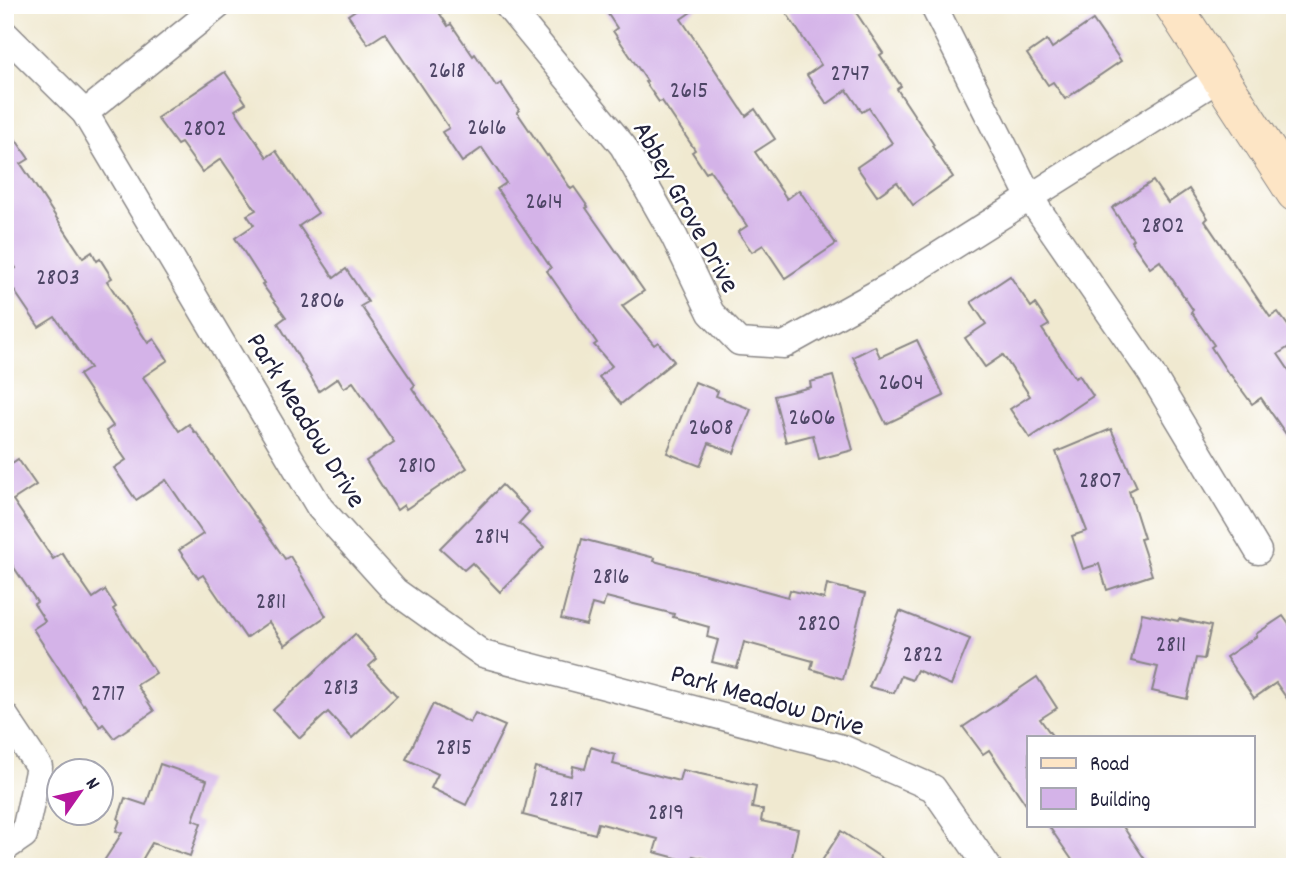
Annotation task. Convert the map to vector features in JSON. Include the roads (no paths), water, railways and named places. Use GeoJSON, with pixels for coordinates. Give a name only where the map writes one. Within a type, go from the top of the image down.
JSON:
{"type":"FeatureCollection","features":[{"type":"Feature","properties":{"kind":"street"},"geometry":{"type":"LineString","coordinates":[[85,113],[219,5]]}},
{"type":"Feature","properties":{"kind":"street","name":"Abbey Grove Drive"},"geometry":{"type":"LineString","coordinates":[[506,5],[623,146],[674,236],[711,313],[739,342],[784,345],[890,286],[1219,78]]}},
{"type":"Feature","properties":{"kind":"street"},"geometry":{"type":"LineString","coordinates":[[933,5],[1030,198],[1151,373],[1258,551]]}},
{"type":"Feature","properties":{"kind":"street"},"geometry":{"type":"LineString","coordinates":[[1173,5],[1295,193]]}},
{"type":"Feature","properties":{"kind":"street","name":"Park Meadow Drive"},"geometry":{"type":"LineString","coordinates":[[5,34],[85,113],[320,508],[395,591],[483,654],[842,748],[933,788],[988,867]]}},
{"type":"Feature","properties":{"kind":"street"},"geometry":{"type":"LineString","coordinates":[[5,716],[39,767],[24,835],[5,848]]}}]}
